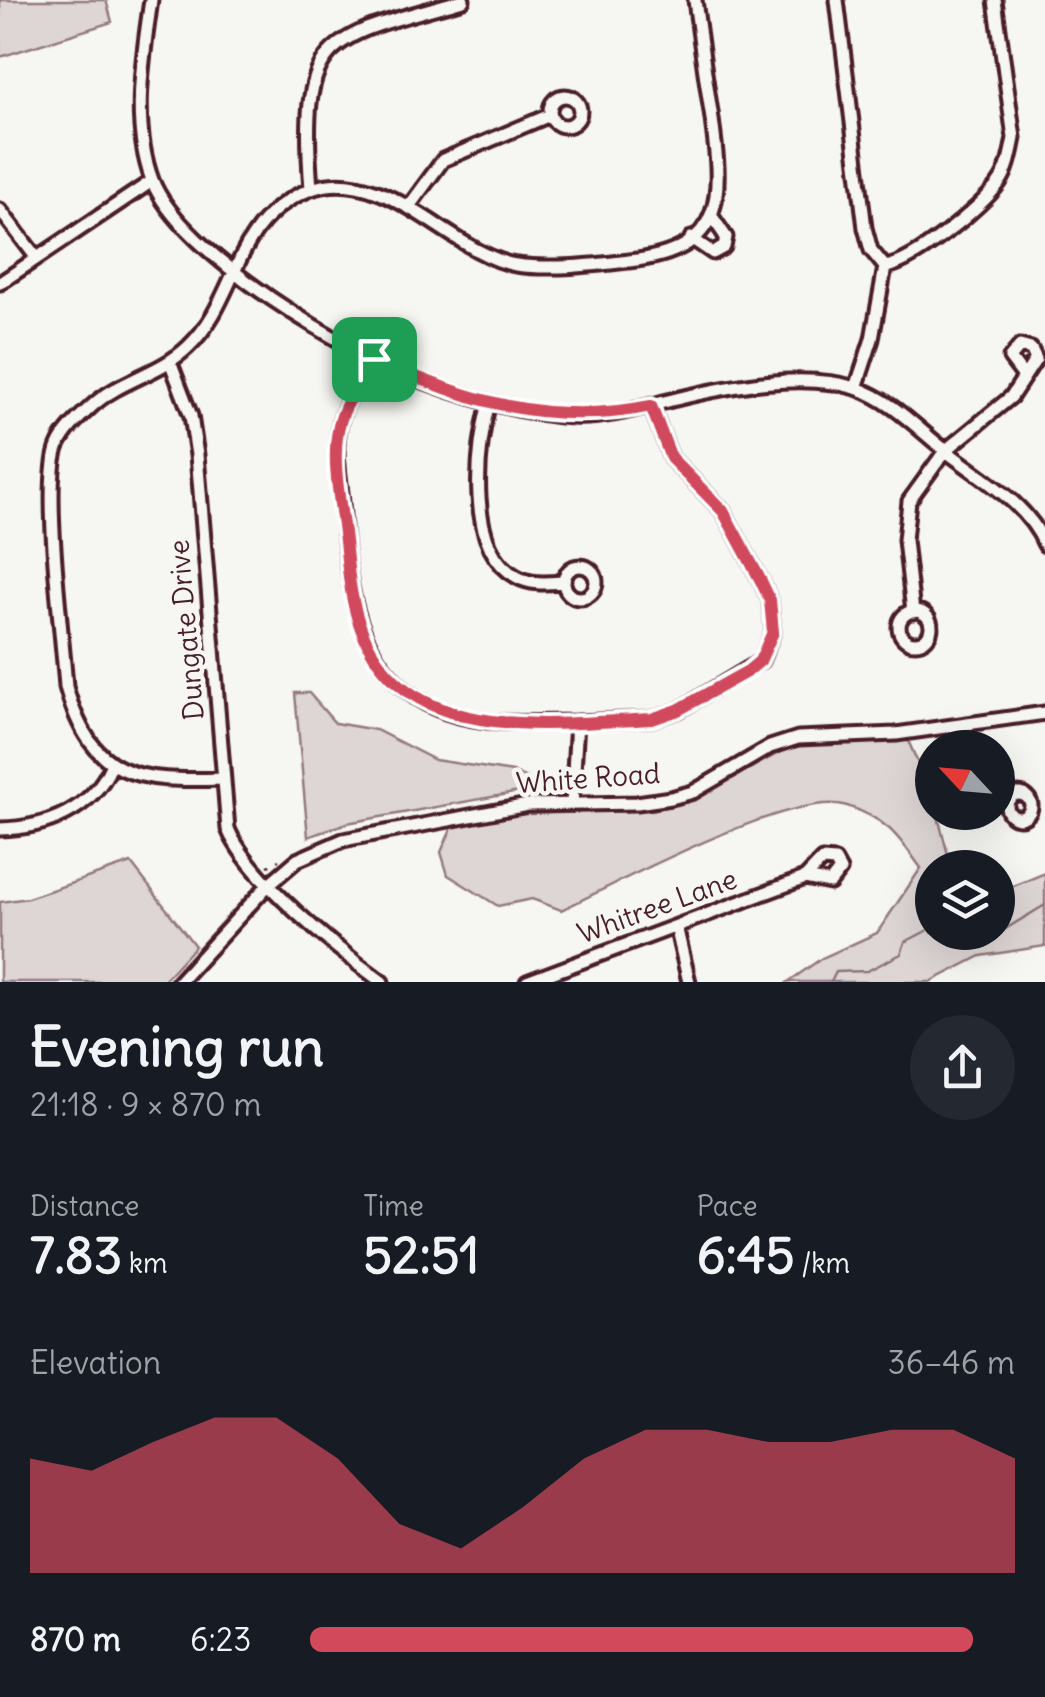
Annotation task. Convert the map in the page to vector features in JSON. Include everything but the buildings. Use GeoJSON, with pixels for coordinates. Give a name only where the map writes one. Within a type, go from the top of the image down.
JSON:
{"type":"FeatureCollection","features":[{"type":"Feature","properties":{"kind":"street"},"geometry":{"type":"LineString","coordinates":[[151,0],[141,116],[152,180],[190,237],[232,272],[374,359],[423,381],[489,402],[576,417],[785,382],[856,388],[910,419],[1024,513],[1045,545]]}},
{"type":"Feature","properties":{"kind":"street"},"geometry":{"type":"LineString","coordinates":[[311,189],[305,117],[319,66],[348,37],[463,0]]}},
{"type":"Feature","properties":{"kind":"street"},"geometry":{"type":"LineString","coordinates":[[223,780],[154,781],[112,766],[81,729],[66,687],[54,466],[58,448],[71,427],[112,389],[170,361],[200,333],[248,239],[278,209],[311,189],[354,188],[410,204],[462,241],[515,265],[658,258],[691,238],[709,220],[720,182],[695,0]]}},
{"type":"Feature","properties":{"kind":"street"},"geometry":{"type":"LineString","coordinates":[[838,0],[865,228],[871,250],[886,267]]}},
{"type":"Feature","properties":{"kind":"street"},"geometry":{"type":"LineString","coordinates":[[886,267],[913,256],[1002,180],[1014,138],[995,0]]}},
{"type":"Feature","properties":{"kind":"street"},"geometry":{"type":"LineString","coordinates":[[410,204],[443,160],[550,115]]}},
{"type":"Feature","properties":{"kind":"street"},"geometry":{"type":"LineString","coordinates":[[0,283],[152,180]]}},
{"type":"Feature","properties":{"kind":"street"},"geometry":{"type":"LineString","coordinates":[[0,210],[36,257]]}},
{"type":"Feature","properties":{"kind":"street"},"geometry":{"type":"LineString","coordinates":[[691,238],[713,252],[724,247],[726,236],[709,220]]}},
{"type":"Feature","properties":{"kind":"street"},"geometry":{"type":"LineString","coordinates":[[856,388],[872,339],[886,267]]}},
{"type":"Feature","properties":{"kind":"street"},"geometry":{"type":"LineString","coordinates":[[374,359],[341,417],[337,447],[352,598],[368,646],[402,686],[424,702],[466,720],[652,719],[678,710],[760,661],[773,632],[770,600],[723,511],[671,458],[651,406]]}},
{"type":"Feature","properties":{"kind":"street","name":"Dungate Drive"},"geometry":{"type":"LineString","coordinates":[[170,361],[191,416],[196,455],[228,829],[238,852],[269,884]]}},
{"type":"Feature","properties":{"kind":"street"},"geometry":{"type":"LineString","coordinates":[[913,612],[905,518],[919,484],[945,450],[1011,396],[1022,374]]}},
{"type":"Feature","properties":{"kind":"street"},"geometry":{"type":"LineString","coordinates":[[489,402],[479,446],[478,475],[490,549],[516,577],[534,583],[563,582]]}},
{"type":"Feature","properties":{"kind":"street","name":"White Road"},"geometry":{"type":"LineString","coordinates":[[179,982],[269,884],[297,860],[343,840],[494,810],[638,803],[693,792],[770,747],[798,738],[896,734],[1045,713]]}},
{"type":"Feature","properties":{"kind":"street"},"geometry":{"type":"LineString","coordinates":[[572,804],[577,722]]}},
{"type":"Feature","properties":{"kind":"street"},"geometry":{"type":"LineString","coordinates":[[0,829],[52,821],[89,798],[103,784],[112,766]]}},
{"type":"Feature","properties":{"kind":"street"},"geometry":{"type":"LineString","coordinates":[[1030,802],[1045,795]]}},
{"type":"Feature","properties":{"kind":"street","name":"Whitree Lane"},"geometry":{"type":"LineString","coordinates":[[527,982],[805,878]]}},
{"type":"Feature","properties":{"kind":"street"},"geometry":{"type":"LineString","coordinates":[[269,884],[382,982]]}},
{"type":"Feature","properties":{"kind":"street"},"geometry":{"type":"LineString","coordinates":[[676,926],[689,982]]}},
{"type":"Feature","properties":{"kind":"shaded area"},"geometry":{"type":"Polygon","coordinates":[[[0,0],[106,0],[112,22],[0,57],[0,0]]]}},
{"type":"Feature","properties":{"kind":"shaded area"},"geometry":{"type":"Polygon","coordinates":[[[295,693],[309,693],[335,723],[376,730],[435,760],[513,772],[547,787],[347,823],[308,837],[295,693]]]}},
{"type":"Feature","properties":{"kind":"shaded area"},"geometry":{"type":"Polygon","coordinates":[[[907,738],[915,756],[915,830],[942,830],[947,850],[915,850],[915,860],[890,830],[872,817],[847,806],[822,804],[748,824],[561,910],[532,899],[498,906],[448,875],[441,852],[454,823],[525,814],[653,810],[688,802],[792,746],[907,738]]]}},
{"type":"Feature","properties":{"kind":"shaded area"},"geometry":{"type":"Polygon","coordinates":[[[131,863],[195,946],[162,982],[0,982],[0,902],[28,898],[131,863]]]}},
{"type":"Feature","properties":{"kind":"shaded area"},"geometry":{"type":"Polygon","coordinates":[[[1045,873],[1045,946],[981,956],[930,982],[788,982],[822,958],[877,933],[915,877],[915,950],[1015,950],[1015,886],[1045,873]]]}},
{"type":"Feature","properties":{"kind":"waterway"},"geometry":{"type":"LineString","coordinates":[[1015,923],[1045,905]]}},
{"type":"Feature","properties":{"kind":"waterway"},"geometry":{"type":"LineString","coordinates":[[167,982],[232,911]]}},
{"type":"Feature","properties":{"kind":"waterway"},"geometry":{"type":"LineString","coordinates":[[831,982],[836,972],[867,971],[901,954],[905,942],[915,937]]}},
{"type":"Feature","properties":{"kind":"route"},"geometry":{"type":"LineString","coordinates":[[374,359],[423,381],[489,402],[553,414],[576,417],[651,406],[671,458],[723,511],[770,600],[773,632],[760,661],[678,710],[652,719],[466,720],[424,702],[402,686],[384,670],[359,625],[344,538],[338,432],[341,417],[374,359]]}}]}
